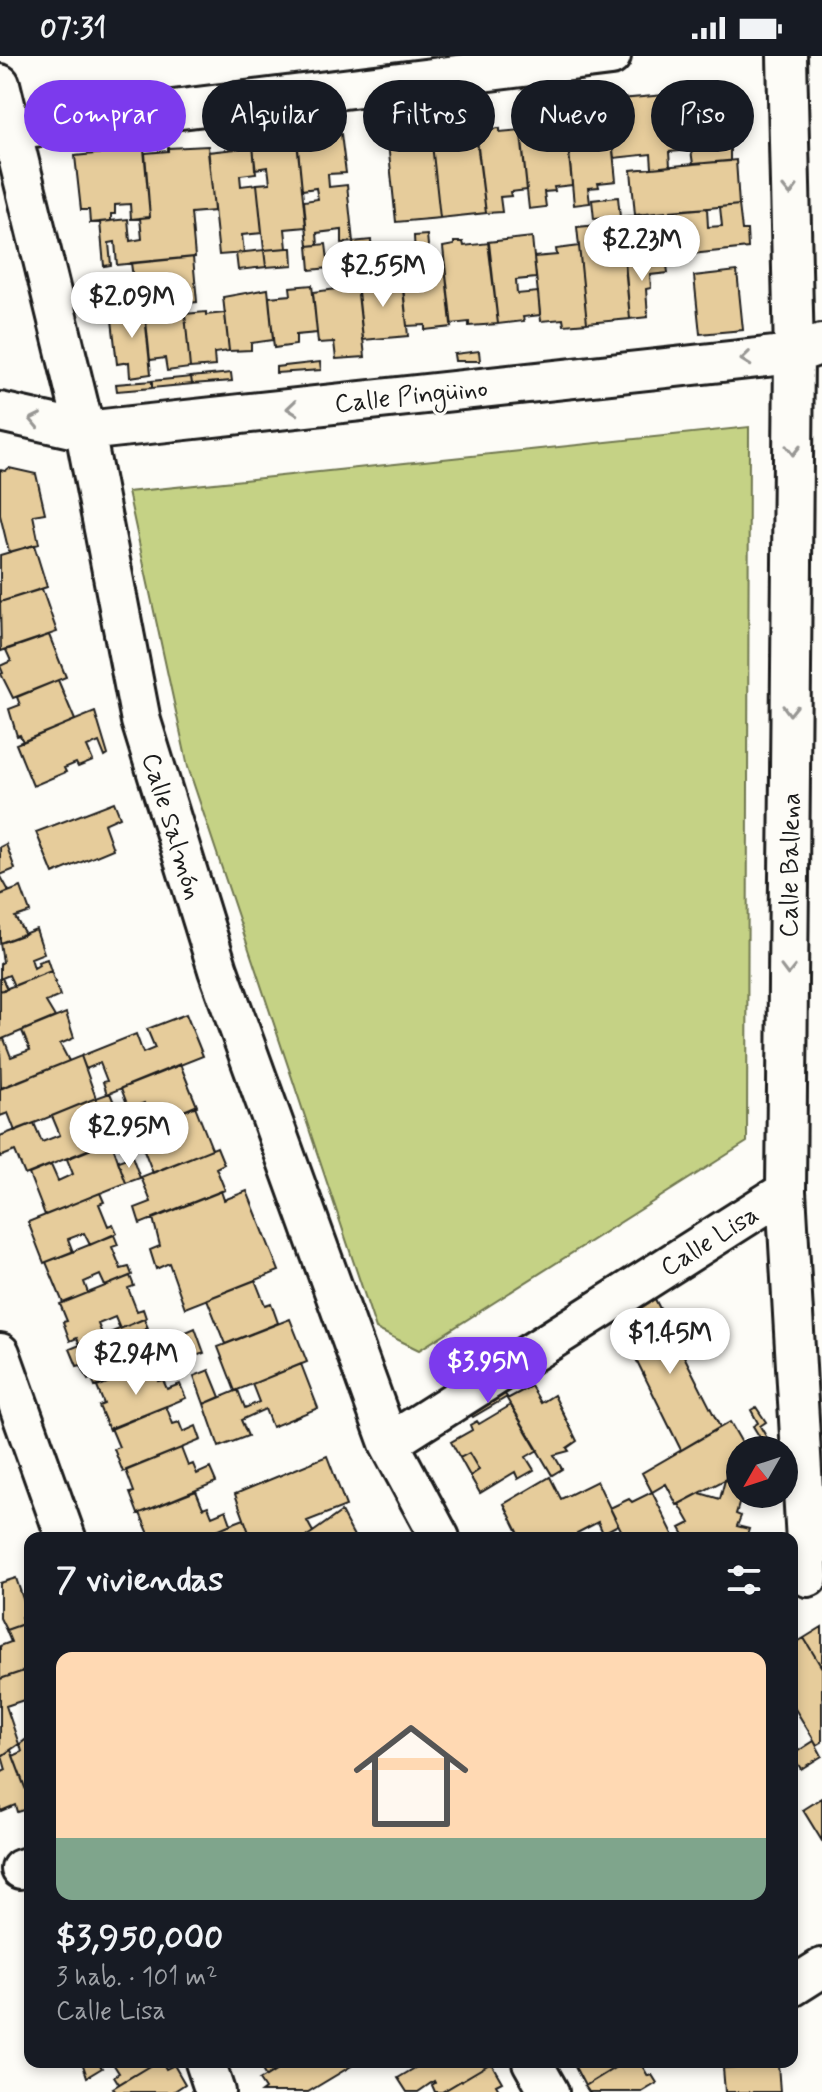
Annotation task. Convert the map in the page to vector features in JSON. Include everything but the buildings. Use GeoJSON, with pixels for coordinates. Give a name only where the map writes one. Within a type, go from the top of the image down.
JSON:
{"type":"FeatureCollection","features":[{"type":"Feature","properties":{"kind":"street"},"geometry":{"type":"LineString","coordinates":[[10,130],[611,56]]}},
{"type":"Feature","properties":{"kind":"street","name":"Calle Ballena"},"geometry":{"type":"LineString","coordinates":[[787,56],[808,349],[786,1191],[807,1577]]}},
{"type":"Feature","properties":{"kind":"street","name":"Calle Salmón"},"geometry":{"type":"LineString","coordinates":[[0,84],[85,431],[141,721],[218,970],[389,1443],[437,1532]]}},
{"type":"Feature","properties":{"kind":"street","name":"Calle Pingüino"},"geometry":{"type":"LineString","coordinates":[[0,412],[85,431],[808,349]]}},
{"type":"Feature","properties":{"kind":"street","name":"Calle Lisa"},"geometry":{"type":"LineString","coordinates":[[389,1443],[786,1191]]}},
{"type":"Feature","properties":{"kind":"street"},"geometry":{"type":"LineString","coordinates":[[0,1353],[64,1532]]}},
{"type":"Feature","properties":{"kind":"street"},"geometry":{"type":"LineString","coordinates":[[798,1983],[822,1968]]}},
{"type":"Feature","properties":{"kind":"street"},"geometry":{"type":"LineString","coordinates":[[207,2068],[215,2092]]}},
{"type":"Feature","properties":{"kind":"street"},"geometry":{"type":"LineString","coordinates":[[535,2068],[549,2092]]}},
{"type":"Feature","properties":{"kind":"green space"},"geometry":{"type":"Polygon","coordinates":[[[749,427],[747,1142],[419,1350],[376,1329],[188,767],[128,492],[749,427]]]}}]}
